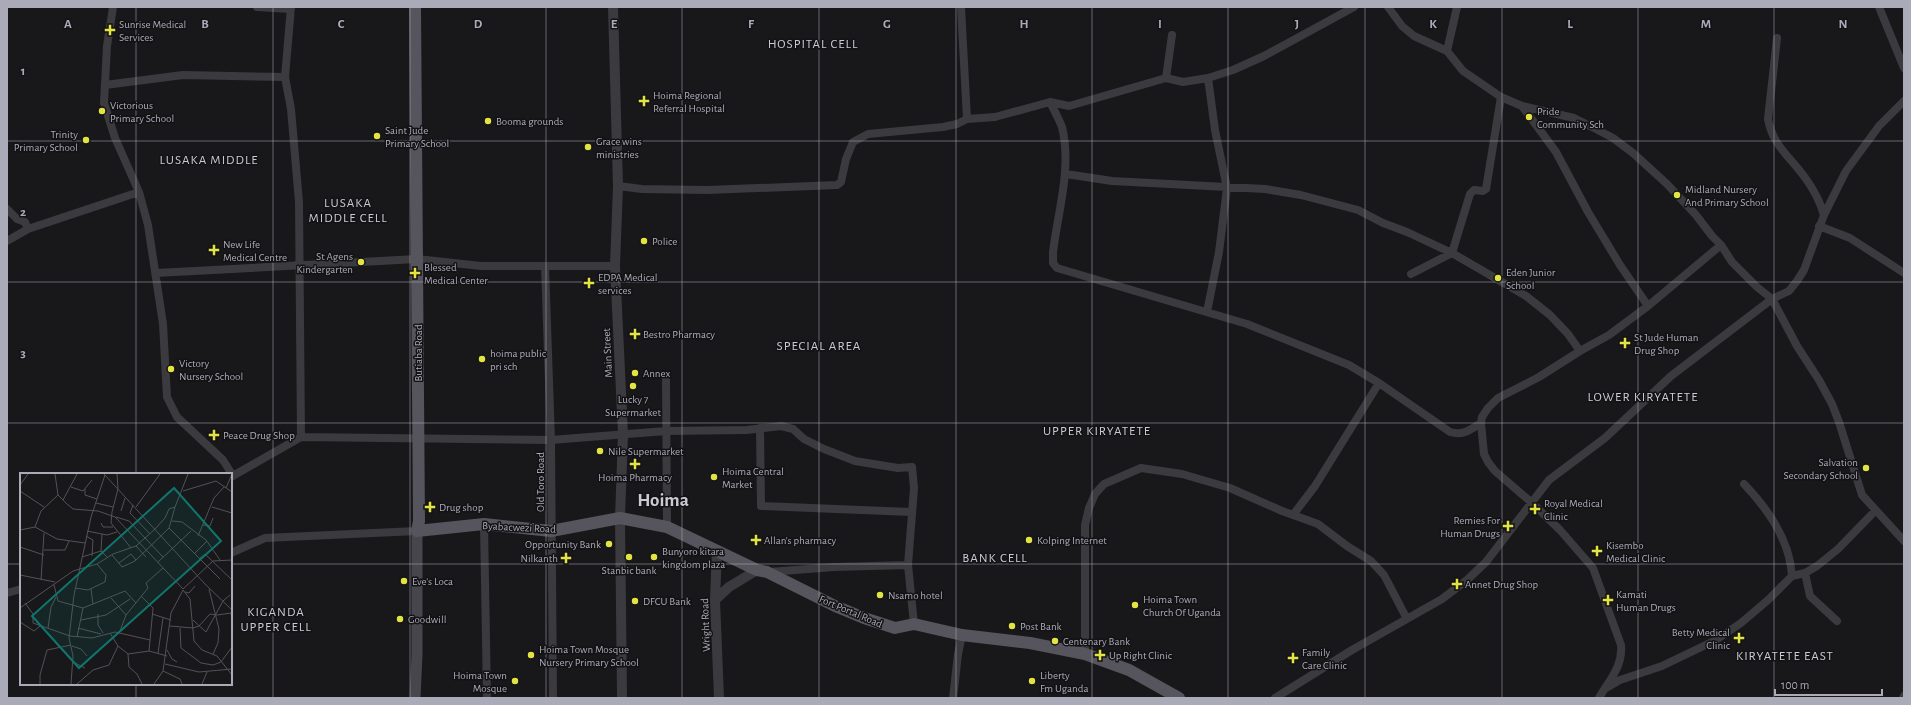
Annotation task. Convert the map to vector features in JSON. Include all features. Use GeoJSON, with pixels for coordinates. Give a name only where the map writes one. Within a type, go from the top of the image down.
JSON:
{"type":"FeatureCollection","features":[{"type":"Feature","properties":{"kind":"main road","name":"Butiaba Road"},"geometry":{"type":"LineString","coordinates":[[415,7],[417,439],[419,521],[417,531],[417,655],[415,698]]}},
{"type":"Feature","properties":{"kind":"main road","name":"Fort Portal Road"},"geometry":{"type":"LineString","coordinates":[[620,518],[667,527],[835,606],[864,618],[895,628],[914,624],[962,635],[1030,643],[1085,654],[1129,670],[1179,698]]}},
{"type":"Feature","properties":{"kind":"main road","name":"Byabacwezi Road"},"geometry":{"type":"LineString","coordinates":[[417,531],[484,524],[552,531],[620,518]]}},
{"type":"Feature","properties":{"kind":"street"},"geometry":{"type":"LineString","coordinates":[[113,7],[107,46],[104,103],[109,122],[139,192],[148,225],[163,324],[167,397],[177,417],[222,460],[230,473]]}},
{"type":"Feature","properties":{"kind":"street"},"geometry":{"type":"LineString","coordinates":[[257,7],[291,8],[285,77],[291,109],[299,202],[301,437]]}},
{"type":"Feature","properties":{"kind":"street","name":"Main Street"},"geometry":{"type":"LineString","coordinates":[[614,7],[618,186],[615,266],[622,434],[620,518],[622,698]]}},
{"type":"Feature","properties":{"kind":"street"},"geometry":{"type":"LineString","coordinates":[[961,7],[968,119]]}},
{"type":"Feature","properties":{"kind":"street"},"geometry":{"type":"LineString","coordinates":[[618,186],[707,190],[837,186],[841,182],[846,159],[853,142],[868,134],[943,127],[957,124],[968,119],[994,117],[1050,102],[1069,106],[1166,78],[1183,82],[1208,78],[1233,70],[1264,56],[1354,7]]}},
{"type":"Feature","properties":{"kind":"street"},"geometry":{"type":"LineString","coordinates":[[1388,7],[1402,26],[1414,36],[1447,51],[1463,71],[1501,97],[1522,106],[1574,118],[1613,138],[1633,153],[1667,184],[1696,215],[1721,245],[1732,262],[1757,287],[1772,299],[1797,346],[1819,380],[1832,404],[1862,495],[1904,541]]}},
{"type":"Feature","properties":{"kind":"street"},"geometry":{"type":"LineString","coordinates":[[1447,51],[1457,7]]}},
{"type":"Feature","properties":{"kind":"street"},"geometry":{"type":"LineString","coordinates":[[1879,7],[1904,68]]}},
{"type":"Feature","properties":{"kind":"street"},"geometry":{"type":"LineString","coordinates":[[1166,78],[1172,35]]}},
{"type":"Feature","properties":{"kind":"street"},"geometry":{"type":"LineString","coordinates":[[1777,38],[1768,119],[1770,129],[1773,137],[1784,154],[1806,178],[1820,202],[1824,215]]}},
{"type":"Feature","properties":{"kind":"street"},"geometry":{"type":"LineString","coordinates":[[105,85],[183,75],[285,77]]}},
{"type":"Feature","properties":{"kind":"street"},"geometry":{"type":"LineString","coordinates":[[1207,312],[1219,252],[1227,188],[1215,130],[1208,78]]}},
{"type":"Feature","properties":{"kind":"street"},"geometry":{"type":"LineString","coordinates":[[1411,274],[1452,253],[1472,192],[1474,190],[1483,191],[1486,189],[1501,97]]}},
{"type":"Feature","properties":{"kind":"street"},"geometry":{"type":"LineString","coordinates":[[1275,698],[1352,650],[1442,600],[1467,580],[1486,562],[1549,480],[1605,438],[1671,376],[1772,299],[1790,291],[1804,270],[1819,226],[1846,171],[1879,126],[1904,101]]}},
{"type":"Feature","properties":{"kind":"street"},"geometry":{"type":"LineString","coordinates":[[1050,102],[1062,126],[1066,160],[1066,174],[1053,252],[1052,263],[1056,268],[1247,324],[1349,365],[1380,383],[1450,432],[1457,434],[1465,433],[1481,424]]}},
{"type":"Feature","properties":{"kind":"street"},"geometry":{"type":"LineString","coordinates":[[1522,106],[1556,152],[1588,212],[1620,265],[1648,306]]}},
{"type":"Feature","properties":{"kind":"street"},"geometry":{"type":"LineString","coordinates":[[1066,174],[1112,181],[1265,189],[1306,197],[1358,210],[1383,223],[1407,232],[1452,253],[1526,296],[1550,315],[1568,334],[1580,351]]}},
{"type":"Feature","properties":{"kind":"street"},"geometry":{"type":"LineString","coordinates":[[7,241],[28,229],[139,192]]}},
{"type":"Feature","properties":{"kind":"street"},"geometry":{"type":"LineString","coordinates":[[7,209],[17,219],[24,222],[28,229]]}},
{"type":"Feature","properties":{"kind":"street"},"geometry":{"type":"LineString","coordinates":[[1819,226],[1850,238],[1904,273]]}},
{"type":"Feature","properties":{"kind":"street"},"geometry":{"type":"LineString","coordinates":[[1599,698],[1619,667],[1622,656],[1621,645],[1593,568],[1560,530],[1531,502],[1495,471],[1488,462],[1484,454],[1481,424],[1482,417],[1488,408],[1498,398],[1539,377],[1580,351],[1609,335],[1648,306],[1721,245]]}},
{"type":"Feature","properties":{"kind":"street"},"geometry":{"type":"LineString","coordinates":[[156,273],[416,259],[481,266],[615,266]]}},
{"type":"Feature","properties":{"kind":"street","name":"Old Toro Road"},"geometry":{"type":"LineString","coordinates":[[545,266],[551,440],[553,698]]}},
{"type":"Feature","properties":{"kind":"street"},"geometry":{"type":"LineString","coordinates":[[666,379],[667,527]]}},
{"type":"Feature","properties":{"kind":"street"},"geometry":{"type":"LineString","coordinates":[[1293,515],[1327,469],[1380,383]]}},
{"type":"Feature","properties":{"kind":"street"},"geometry":{"type":"LineString","coordinates":[[232,476],[301,437],[551,440],[666,431],[747,430],[781,426],[793,429],[804,439],[824,449],[855,461],[898,468],[912,467],[914,488],[908,565],[914,624]]}},
{"type":"Feature","properties":{"kind":"street"},"geometry":{"type":"LineString","coordinates":[[760,428],[761,506],[911,512]]}},
{"type":"Feature","properties":{"kind":"street"},"geometry":{"type":"LineString","coordinates":[[1085,654],[1085,525],[1089,508],[1095,494],[1104,484],[1141,468],[1182,474],[1230,488],[1318,524],[1347,546],[1371,561],[1384,575],[1406,619]]}},
{"type":"Feature","properties":{"kind":"street"},"geometry":{"type":"LineString","coordinates":[[1744,484],[1762,503],[1772,518],[1790,553],[1792,576]]}},
{"type":"Feature","properties":{"kind":"street"},"geometry":{"type":"LineString","coordinates":[[1603,690],[1620,680],[1662,666],[1716,640],[1741,623],[1763,605],[1792,576],[1805,573],[1817,566],[1838,548],[1876,510]]}},
{"type":"Feature","properties":{"kind":"street"},"geometry":{"type":"LineString","coordinates":[[484,524],[487,698]]}},
{"type":"Feature","properties":{"kind":"street"},"geometry":{"type":"LineString","coordinates":[[232,553],[265,538],[417,531]]}},
{"type":"Feature","properties":{"kind":"street","name":"Wright Road"},"geometry":{"type":"LineString","coordinates":[[717,550],[715,600],[719,698]]}},
{"type":"Feature","properties":{"kind":"street"},"geometry":{"type":"LineString","coordinates":[[715,600],[729,587],[762,571],[908,565]]}},
{"type":"Feature","properties":{"kind":"street"},"geometry":{"type":"LineString","coordinates":[[1805,573],[1810,596],[1837,621]]}},
{"type":"Feature","properties":{"kind":"street"},"geometry":{"type":"LineString","coordinates":[[7,593],[20,589]]}},
{"type":"Feature","properties":{"kind":"street"},"geometry":{"type":"LineString","coordinates":[[953,698],[958,654],[962,635]]}},
{"type":"Feature","properties":{"kind":"place","name":"Sunrise Medical Services"},"geometry":{"type":"Point","coordinates":[110,30]}},
{"type":"Feature","properties":{"kind":"place","name":"Hoima Regional Referral Hospital"},"geometry":{"type":"Point","coordinates":[644,101]}},
{"type":"Feature","properties":{"kind":"place","name":"Victorious Primary School"},"geometry":{"type":"Point","coordinates":[102,111]}},
{"type":"Feature","properties":{"kind":"place","name":"Pride Community Sch"},"geometry":{"type":"Point","coordinates":[1529,117]}},
{"type":"Feature","properties":{"kind":"place","name":"Booma grounds"},"geometry":{"type":"Point","coordinates":[488,121]}},
{"type":"Feature","properties":{"kind":"place","name":"Saint Jude Primary School"},"geometry":{"type":"Point","coordinates":[377,136]}},
{"type":"Feature","properties":{"kind":"place","name":"Trinity Primary School"},"geometry":{"type":"Point","coordinates":[86,140]}},
{"type":"Feature","properties":{"kind":"place","name":"Grace wins ministries"},"geometry":{"type":"Point","coordinates":[588,147]}},
{"type":"Feature","properties":{"kind":"place","name":"Midland Nursery And Primary School"},"geometry":{"type":"Point","coordinates":[1677,195]}},
{"type":"Feature","properties":{"kind":"place","name":"Police"},"geometry":{"type":"Point","coordinates":[644,241]}},
{"type":"Feature","properties":{"kind":"place","name":"New Life Medical Centre"},"geometry":{"type":"Point","coordinates":[214,250]}},
{"type":"Feature","properties":{"kind":"place","name":"St Agens Kindergarten"},"geometry":{"type":"Point","coordinates":[361,262]}},
{"type":"Feature","properties":{"kind":"place","name":"Blessed Medical Center"},"geometry":{"type":"Point","coordinates":[415,273]}},
{"type":"Feature","properties":{"kind":"place","name":"Eden Junior School"},"geometry":{"type":"Point","coordinates":[1498,278]}},
{"type":"Feature","properties":{"kind":"place","name":"EDPA Medical services"},"geometry":{"type":"Point","coordinates":[589,283]}},
{"type":"Feature","properties":{"kind":"place","name":"Bestro Pharmacy"},"geometry":{"type":"Point","coordinates":[635,334]}},
{"type":"Feature","properties":{"kind":"place","name":"St Jude Human Drug Shop"},"geometry":{"type":"Point","coordinates":[1625,343]}},
{"type":"Feature","properties":{"kind":"place","name":"hoima public pri sch"},"geometry":{"type":"Point","coordinates":[482,359]}},
{"type":"Feature","properties":{"kind":"place","name":"Victory Nursery School"},"geometry":{"type":"Point","coordinates":[171,369]}},
{"type":"Feature","properties":{"kind":"place","name":"Annex"},"geometry":{"type":"Point","coordinates":[635,373]}},
{"type":"Feature","properties":{"kind":"place","name":"Lucky 7 Supermarket"},"geometry":{"type":"Point","coordinates":[633,386]}},
{"type":"Feature","properties":{"kind":"place","name":"Peace Drug Shop"},"geometry":{"type":"Point","coordinates":[214,435]}},
{"type":"Feature","properties":{"kind":"place","name":"Nile Supermarket"},"geometry":{"type":"Point","coordinates":[600,451]}},
{"type":"Feature","properties":{"kind":"place","name":"Hoima Pharmacy"},"geometry":{"type":"Point","coordinates":[635,464]}},
{"type":"Feature","properties":{"kind":"place","name":"Salvation Secondary School"},"geometry":{"type":"Point","coordinates":[1866,468]}},
{"type":"Feature","properties":{"kind":"place","name":"Hoima Central Market"},"geometry":{"type":"Point","coordinates":[714,477]}},
{"type":"Feature","properties":{"kind":"place","name":"Drug shop"},"geometry":{"type":"Point","coordinates":[430,507]}},
{"type":"Feature","properties":{"kind":"place","name":"Royal Medical Clinic"},"geometry":{"type":"Point","coordinates":[1535,509]}},
{"type":"Feature","properties":{"kind":"place","name":"Remies For Human Drugs"},"geometry":{"type":"Point","coordinates":[1508,526]}},
{"type":"Feature","properties":{"kind":"place","name":"Allan’s pharmacy"},"geometry":{"type":"Point","coordinates":[756,540]}},
{"type":"Feature","properties":{"kind":"place","name":"Kolping Internet"},"geometry":{"type":"Point","coordinates":[1029,540]}},
{"type":"Feature","properties":{"kind":"place","name":"Opportunity Bank"},"geometry":{"type":"Point","coordinates":[609,544]}},
{"type":"Feature","properties":{"kind":"place","name":"Kisembo Medical Clinic"},"geometry":{"type":"Point","coordinates":[1597,551]}},
{"type":"Feature","properties":{"kind":"place","name":"Stanbic bank"},"geometry":{"type":"Point","coordinates":[629,557]}},
{"type":"Feature","properties":{"kind":"place","name":"Bunyoro kitara kingdom plaza"},"geometry":{"type":"Point","coordinates":[654,557]}},
{"type":"Feature","properties":{"kind":"place","name":"Nilkanth"},"geometry":{"type":"Point","coordinates":[566,558]}},
{"type":"Feature","properties":{"kind":"place","name":"Eve's Loca"},"geometry":{"type":"Point","coordinates":[404,581]}},
{"type":"Feature","properties":{"kind":"place","name":"Annet Drug Shop"},"geometry":{"type":"Point","coordinates":[1457,584]}},
{"type":"Feature","properties":{"kind":"place","name":"Nsamo hotel"},"geometry":{"type":"Point","coordinates":[880,595]}},
{"type":"Feature","properties":{"kind":"place","name":"Kamati Human Drugs"},"geometry":{"type":"Point","coordinates":[1608,600]}},
{"type":"Feature","properties":{"kind":"place","name":"DFCU Bank"},"geometry":{"type":"Point","coordinates":[635,601]}},
{"type":"Feature","properties":{"kind":"place","name":"Hoima Town Church Of Uganda"},"geometry":{"type":"Point","coordinates":[1135,605]}},
{"type":"Feature","properties":{"kind":"place","name":"Goodwill"},"geometry":{"type":"Point","coordinates":[400,619]}},
{"type":"Feature","properties":{"kind":"place","name":"Post Bank"},"geometry":{"type":"Point","coordinates":[1012,626]}},
{"type":"Feature","properties":{"kind":"place","name":"Betty Medical Clinic"},"geometry":{"type":"Point","coordinates":[1739,638]}},
{"type":"Feature","properties":{"kind":"place","name":"Centenary Bank"},"geometry":{"type":"Point","coordinates":[1055,641]}},
{"type":"Feature","properties":{"kind":"place","name":"Hoima Town Mosque Nursery Primary School"},"geometry":{"type":"Point","coordinates":[531,655]}},
{"type":"Feature","properties":{"kind":"place","name":"Up Right Clinic"},"geometry":{"type":"Point","coordinates":[1100,655]}},
{"type":"Feature","properties":{"kind":"place","name":"Family Care Clinic"},"geometry":{"type":"Point","coordinates":[1293,658]}},
{"type":"Feature","properties":{"kind":"place","name":"Hoima Town Mosque"},"geometry":{"type":"Point","coordinates":[515,681]}},
{"type":"Feature","properties":{"kind":"place","name":"Liberty Fm Uganda"},"geometry":{"type":"Point","coordinates":[1032,681]}},
{"type":"Feature","properties":{"kind":"district","name":"HOSPITAL CELL"},"geometry":{"type":"Point","coordinates":[813,43]}},
{"type":"Feature","properties":{"kind":"district","name":"LUSAKA MIDDLE"},"geometry":{"type":"Point","coordinates":[209,159]}},
{"type":"Feature","properties":{"kind":"district","name":"LUSAKA MIDDLE CELL"},"geometry":{"type":"Point","coordinates":[348,210]}},
{"type":"Feature","properties":{"kind":"district","name":"SPECIAL AREA"},"geometry":{"type":"Point","coordinates":[819,345]}},
{"type":"Feature","properties":{"kind":"district","name":"LOWER KIRYATETE"},"geometry":{"type":"Point","coordinates":[1643,396]}},
{"type":"Feature","properties":{"kind":"district","name":"UPPER KIRYATETE"},"geometry":{"type":"Point","coordinates":[1097,430]}},
{"type":"Feature","properties":{"kind":"district","name":"Hoima"},"geometry":{"type":"Point","coordinates":[663,499]}},
{"type":"Feature","properties":{"kind":"district","name":"BANK CELL"},"geometry":{"type":"Point","coordinates":[995,557]}},
{"type":"Feature","properties":{"kind":"district","name":"KIGANDA UPPER CELL"},"geometry":{"type":"Point","coordinates":[276,618]}},
{"type":"Feature","properties":{"kind":"district","name":"KIRYATETE EAST"},"geometry":{"type":"Point","coordinates":[1785,655]}}]}
